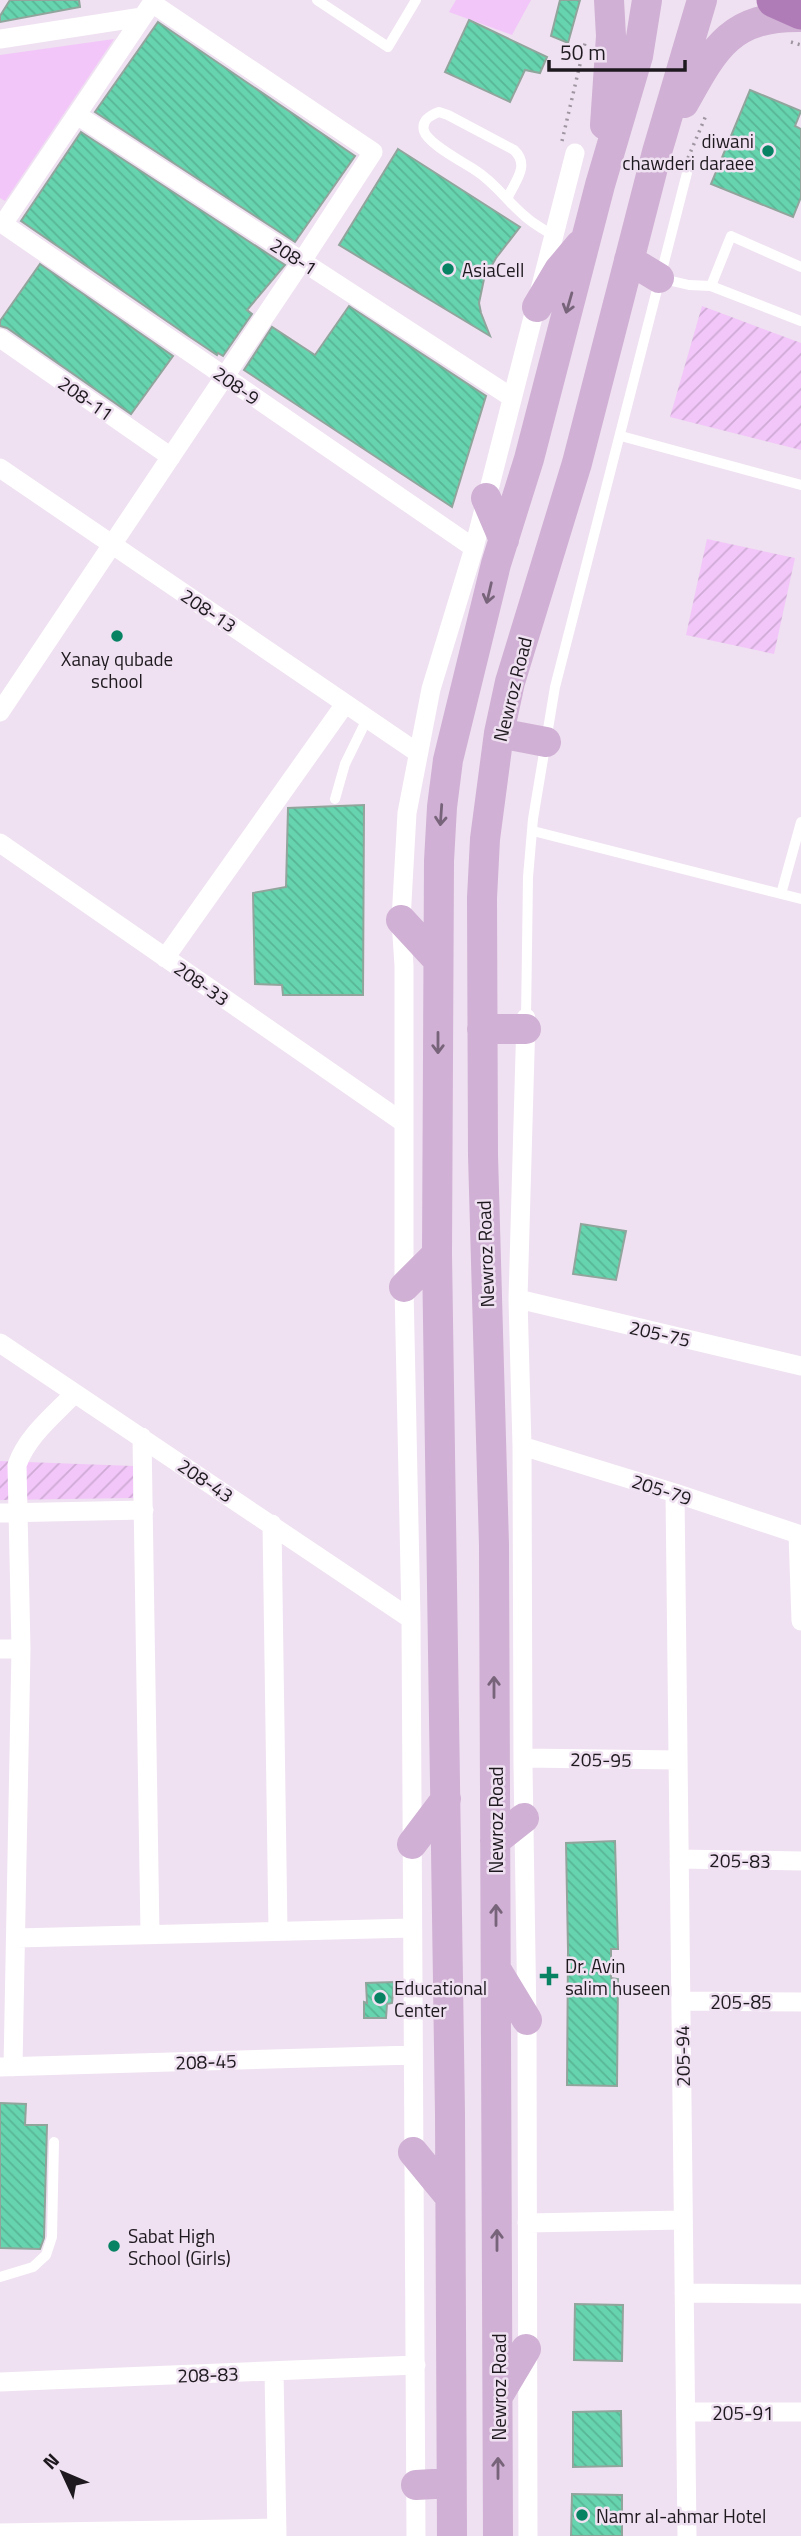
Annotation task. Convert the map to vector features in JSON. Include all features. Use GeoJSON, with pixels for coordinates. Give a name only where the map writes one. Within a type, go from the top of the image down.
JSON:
{"type":"FeatureCollection","features":[{"type":"Feature","properties":{"kind":"highway"},"geometry":{"type":"LineString","coordinates":[[774,0],[801,15]]}},
{"type":"Feature","properties":{"kind":"main road"},"geometry":{"type":"LineString","coordinates":[[600,185],[611,36],[609,0]]}},
{"type":"Feature","properties":{"kind":"main road"},"geometry":{"type":"LineString","coordinates":[[452,2536],[446,1799],[437,1254],[439,861],[448,760],[504,540],[529,459],[600,185],[638,56],[647,0]]}},
{"type":"Feature","properties":{"kind":"main road","name":"Newroz Road"},"geometry":{"type":"LineString","coordinates":[[498,2536],[494,1545],[482,1029],[485,839],[499,733],[510,682],[577,463],[657,152],[702,0]]}},
{"type":"Feature","properties":{"kind":"main road"},"geometry":{"type":"LineString","coordinates":[[657,152],[697,79],[720,45],[740,29],[763,19],[801,15]]}},
{"type":"Feature","properties":{"kind":"main road"},"geometry":{"type":"LineString","coordinates":[[537,307],[559,270],[588,237]]}},
{"type":"Feature","properties":{"kind":"main road"},"geometry":{"type":"LineString","coordinates":[[629,260],[659,278]]}},
{"type":"Feature","properties":{"kind":"main road"},"geometry":{"type":"LineString","coordinates":[[486,498],[504,540]]}},
{"type":"Feature","properties":{"kind":"main road"},"geometry":{"type":"LineString","coordinates":[[499,733],[546,742]]}},
{"type":"Feature","properties":{"kind":"main road"},"geometry":{"type":"LineString","coordinates":[[401,920],[438,960]]}},
{"type":"Feature","properties":{"kind":"main road"},"geometry":{"type":"LineString","coordinates":[[482,1029],[526,1023]]}},
{"type":"Feature","properties":{"kind":"main road"},"geometry":{"type":"LineString","coordinates":[[437,1156],[483,1156]]}},
{"type":"Feature","properties":{"kind":"main road"},"geometry":{"type":"LineString","coordinates":[[404,1287],[437,1254]]}},
{"type":"Feature","properties":{"kind":"main road"},"geometry":{"type":"LineString","coordinates":[[412,1844],[446,1799]]}},
{"type":"Feature","properties":{"kind":"main road"},"geometry":{"type":"LineString","coordinates":[[495,1841],[524,1818]]}},
{"type":"Feature","properties":{"kind":"main road"},"geometry":{"type":"LineString","coordinates":[[496,1969],[527,2020]]}},
{"type":"Feature","properties":{"kind":"main road"},"geometry":{"type":"LineString","coordinates":[[413,2152],[450,2197]]}},
{"type":"Feature","properties":{"kind":"main road"},"geometry":{"type":"LineString","coordinates":[[498,2397],[526,2349]]}},
{"type":"Feature","properties":{"kind":"main road"},"geometry":{"type":"LineString","coordinates":[[416,2485],[451,2483]]}},
{"type":"Feature","properties":{"kind":"street"},"geometry":{"type":"LineString","coordinates":[[2,223],[149,7]]}},
{"type":"Feature","properties":{"kind":"street"},"geometry":{"type":"LineString","coordinates":[[0,39],[149,7],[373,152],[0,712]]}},
{"type":"Feature","properties":{"kind":"street","name":"208-1"},"geometry":{"type":"LineString","coordinates":[[77,115],[511,397]]}},
{"type":"Feature","properties":{"kind":"street"},"geometry":{"type":"LineString","coordinates":[[416,2536],[411,1619],[404,1287],[404,966],[401,920],[407,813],[431,689],[474,548],[575,153]]}},
{"type":"Feature","properties":{"kind":"street","name":"208-9"},"geometry":{"type":"LineString","coordinates":[[2,223],[474,548]]}},
{"type":"Feature","properties":{"kind":"street","name":"208-11"},"geometry":{"type":"LineString","coordinates":[[0,338],[171,457]]}},
{"type":"Feature","properties":{"kind":"street","name":"208-13"},"geometry":{"type":"LineString","coordinates":[[1,470],[418,753]]}},
{"type":"Feature","properties":{"kind":"street"},"geometry":{"type":"LineString","coordinates":[[165,958],[345,704]]}},
{"type":"Feature","properties":{"kind":"street","name":"208-33"},"geometry":{"type":"LineString","coordinates":[[0,843],[404,1123]]}},
{"type":"Feature","properties":{"kind":"street"},"geometry":{"type":"LineString","coordinates":[[526,1023],[518,1300],[522,1446],[527,2020],[528,2536]]}},
{"type":"Feature","properties":{"kind":"street","name":"205-75"},"geometry":{"type":"LineString","coordinates":[[518,1300],[801,1366]]}},
{"type":"Feature","properties":{"kind":"street","name":"208-43"},"geometry":{"type":"LineString","coordinates":[[0,1343],[411,1619]]}},
{"type":"Feature","properties":{"kind":"street"},"geometry":{"type":"LineString","coordinates":[[7,2067],[16,1938],[21,1649],[9,1512],[22,1451],[75,1393]]}},
{"type":"Feature","properties":{"kind":"street"},"geometry":{"type":"LineString","coordinates":[[142,1437],[150,1934]]}},
{"type":"Feature","properties":{"kind":"street","name":"205-79"},"geometry":{"type":"LineString","coordinates":[[522,1446],[800,1535]]}},
{"type":"Feature","properties":{"kind":"street","name":"205-94"},"geometry":{"type":"LineString","coordinates":[[675,1493],[687,2536]]}},
{"type":"Feature","properties":{"kind":"street"},"geometry":{"type":"LineString","coordinates":[[9,1512],[144,1510]]}},
{"type":"Feature","properties":{"kind":"street"},"geometry":{"type":"LineString","coordinates":[[272,1524],[278,1931]]}},
{"type":"Feature","properties":{"kind":"street"},"geometry":{"type":"LineString","coordinates":[[800,1535],[801,1621]]}},
{"type":"Feature","properties":{"kind":"street"},"geometry":{"type":"LineString","coordinates":[[0,1649],[21,1649]]}},
{"type":"Feature","properties":{"kind":"street","name":"205-95"},"geometry":{"type":"LineString","coordinates":[[523,1758],[678,1760]]}},
{"type":"Feature","properties":{"kind":"street","name":"205-83"},"geometry":{"type":"LineString","coordinates":[[679,1860],[801,1861]]}},
{"type":"Feature","properties":{"kind":"street"},"geometry":{"type":"LineString","coordinates":[[16,1938],[412,1928]]}},
{"type":"Feature","properties":{"kind":"street","name":"205-85"},"geometry":{"type":"LineString","coordinates":[[681,2001],[801,2002]]}},
{"type":"Feature","properties":{"kind":"street","name":"208-45"},"geometry":{"type":"LineString","coordinates":[[7,2067],[413,2054]]}},
{"type":"Feature","properties":{"kind":"street"},"geometry":{"type":"LineString","coordinates":[[527,2222],[683,2220]]}},
{"type":"Feature","properties":{"kind":"street"},"geometry":{"type":"LineString","coordinates":[[684,2293],[801,2294]]}},
{"type":"Feature","properties":{"kind":"street","name":"208-83"},"geometry":{"type":"LineString","coordinates":[[0,2382],[416,2365]]}},
{"type":"Feature","properties":{"kind":"street"},"geometry":{"type":"LineString","coordinates":[[0,2533],[277,2532],[274,2371]]}},
{"type":"Feature","properties":{"kind":"street","name":"205-91"},"geometry":{"type":"LineString","coordinates":[[686,2412],[801,2412]]}},
{"type":"Feature","properties":{"kind":"lane"},"geometry":{"type":"LineString","coordinates":[[317,0],[388,47],[416,0]]}},
{"type":"Feature","properties":{"kind":"lane"},"geometry":{"type":"LineString","coordinates":[[508,197],[523,163],[521,157],[514,150],[448,115],[439,112],[429,116],[424,125],[424,134],[432,142],[482,174],[528,219],[554,236]]}},
{"type":"Feature","properties":{"kind":"lane"},"geometry":{"type":"LineString","coordinates":[[526,1023],[528,877],[555,687],[688,169]]}},
{"type":"Feature","properties":{"kind":"lane"},"geometry":{"type":"LineString","coordinates":[[711,286],[731,236],[801,267]]}},
{"type":"Feature","properties":{"kind":"lane"},"geometry":{"type":"LineString","coordinates":[[659,278],[688,285],[711,286],[801,321]]}},
{"type":"Feature","properties":{"kind":"lane"},"geometry":{"type":"LineString","coordinates":[[621,436],[801,485]]}},
{"type":"Feature","properties":{"kind":"lane"},"geometry":{"type":"LineString","coordinates":[[335,799],[345,764],[368,719]]}},
{"type":"Feature","properties":{"kind":"lane"},"geometry":{"type":"LineString","coordinates":[[781,894],[801,822]]}},
{"type":"Feature","properties":{"kind":"lane"},"geometry":{"type":"LineString","coordinates":[[533,831],[801,899]]}},
{"type":"Feature","properties":{"kind":"lane"},"geometry":{"type":"LineString","coordinates":[[0,2277],[33,2267],[46,2255],[52,2237],[54,2142]]}},
{"type":"Feature","properties":{"kind":"shaded area"},"geometry":{"type":"Polygon","coordinates":[[[456,0],[531,0],[512,35],[449,12],[456,0]]]}},
{"type":"Feature","properties":{"kind":"shaded area"},"geometry":{"type":"Polygon","coordinates":[[[114,39],[5,201],[0,198],[0,55],[114,39]]]}},
{"type":"Feature","properties":{"kind":"shaded area"},"geometry":{"type":"Polygon","coordinates":[[[702,306],[801,343],[801,450],[670,417],[702,306]]]}},
{"type":"Feature","properties":{"kind":"shaded area"},"geometry":{"type":"Polygon","coordinates":[[[707,539],[795,558],[774,654],[686,635],[707,539]]]}},
{"type":"Feature","properties":{"kind":"shaded area"},"geometry":{"type":"Polygon","coordinates":[[[0,1461],[133,1466],[133,1498],[0,1500],[0,1461]]]}},
{"type":"Feature","properties":{"kind":"building"},"geometry":{"type":"Polygon","coordinates":[[[10,0],[79,0],[80,7],[0,22],[0,16],[10,0]]]}},
{"type":"Feature","properties":{"kind":"building"},"geometry":{"type":"Polygon","coordinates":[[[560,0],[580,0],[568,43],[551,36],[560,0]]]}},
{"type":"Feature","properties":{"kind":"building"},"geometry":{"type":"Polygon","coordinates":[[[469,20],[547,57],[540,73],[525,70],[510,102],[445,72],[469,20]]]}},
{"type":"Feature","properties":{"kind":"building"},"geometry":{"type":"Polygon","coordinates":[[[158,22],[355,156],[295,242],[95,112],[158,22]]]}},
{"type":"Feature","properties":{"kind":"building"},"geometry":{"type":"Polygon","coordinates":[[[750,90],[801,111],[795,126],[801,129],[801,197],[793,217],[711,184],[750,90]]]}},
{"type":"Feature","properties":{"kind":"building"},"geometry":{"type":"Polygon","coordinates":[[[81,132],[285,265],[247,310],[252,314],[223,356],[218,353],[217,355],[187,335],[21,221],[81,132]]]}},
{"type":"Feature","properties":{"kind":"building"},"geometry":{"type":"Polygon","coordinates":[[[398,149],[520,227],[484,279],[479,303],[490,336],[339,245],[398,149]]]}},
{"type":"Feature","properties":{"kind":"building"},"geometry":{"type":"Polygon","coordinates":[[[40,264],[173,356],[131,414],[7,328],[0,326],[0,321],[40,264]]]}},
{"type":"Feature","properties":{"kind":"building"},"geometry":{"type":"Polygon","coordinates":[[[349,306],[486,396],[452,507],[244,370],[272,327],[315,355],[349,306]]]}},
{"type":"Feature","properties":{"kind":"building"},"geometry":{"type":"Polygon","coordinates":[[[364,805],[363,995],[283,995],[282,985],[255,984],[253,893],[286,887],[288,808],[364,805]]]}},
{"type":"Feature","properties":{"kind":"building"},"geometry":{"type":"Polygon","coordinates":[[[581,1224],[626,1231],[616,1280],[573,1274],[581,1224]]]}},
{"type":"Feature","properties":{"kind":"building"},"geometry":{"type":"Polygon","coordinates":[[[615,1841],[618,1949],[611,1949],[611,1978],[618,1979],[617,2086],[567,2085],[566,1843],[615,1841]]]}},
{"type":"Feature","properties":{"kind":"building","name":"Educational Center"},"geometry":{"type":"Polygon","coordinates":[[[394,1982],[392,2003],[387,2004],[386,2018],[364,2018],[364,2002],[367,2003],[366,1983],[394,1982]]]}},
{"type":"Feature","properties":{"kind":"building"},"geometry":{"type":"Polygon","coordinates":[[[0,2103],[26,2104],[25,2125],[47,2125],[44,2238],[40,2249],[0,2248],[0,2103]]]}},
{"type":"Feature","properties":{"kind":"building"},"geometry":{"type":"Polygon","coordinates":[[[575,2304],[623,2305],[622,2361],[574,2360],[575,2304]]]}},
{"type":"Feature","properties":{"kind":"building"},"geometry":{"type":"Polygon","coordinates":[[[621,2411],[622,2466],[573,2467],[573,2412],[621,2411]]]}},
{"type":"Feature","properties":{"kind":"building"},"geometry":{"type":"Polygon","coordinates":[[[572,2494],[622,2495],[622,2536],[571,2536],[572,2494]]]}},
{"type":"Feature","properties":{"kind":"place","name":"diwani chawderi daraee"},"geometry":{"type":"Point","coordinates":[768,151]}},
{"type":"Feature","properties":{"kind":"place","name":"AsiaCell"},"geometry":{"type":"Point","coordinates":[448,269]}},
{"type":"Feature","properties":{"kind":"place","name":"Xanay qubade school"},"geometry":{"type":"Point","coordinates":[117,636]}},
{"type":"Feature","properties":{"kind":"place","name":"Dr. Avin salim huseen"},"geometry":{"type":"Point","coordinates":[549,1976]}},
{"type":"Feature","properties":{"kind":"place","name":"Educational Center"},"geometry":{"type":"Point","coordinates":[380,1998]}},
{"type":"Feature","properties":{"kind":"place","name":"Sabat High School (Girls)"},"geometry":{"type":"Point","coordinates":[114,2246]}},
{"type":"Feature","properties":{"kind":"place","name":"Namr al-ahmar Hotel"},"geometry":{"type":"Point","coordinates":[582,2515]}}]}
